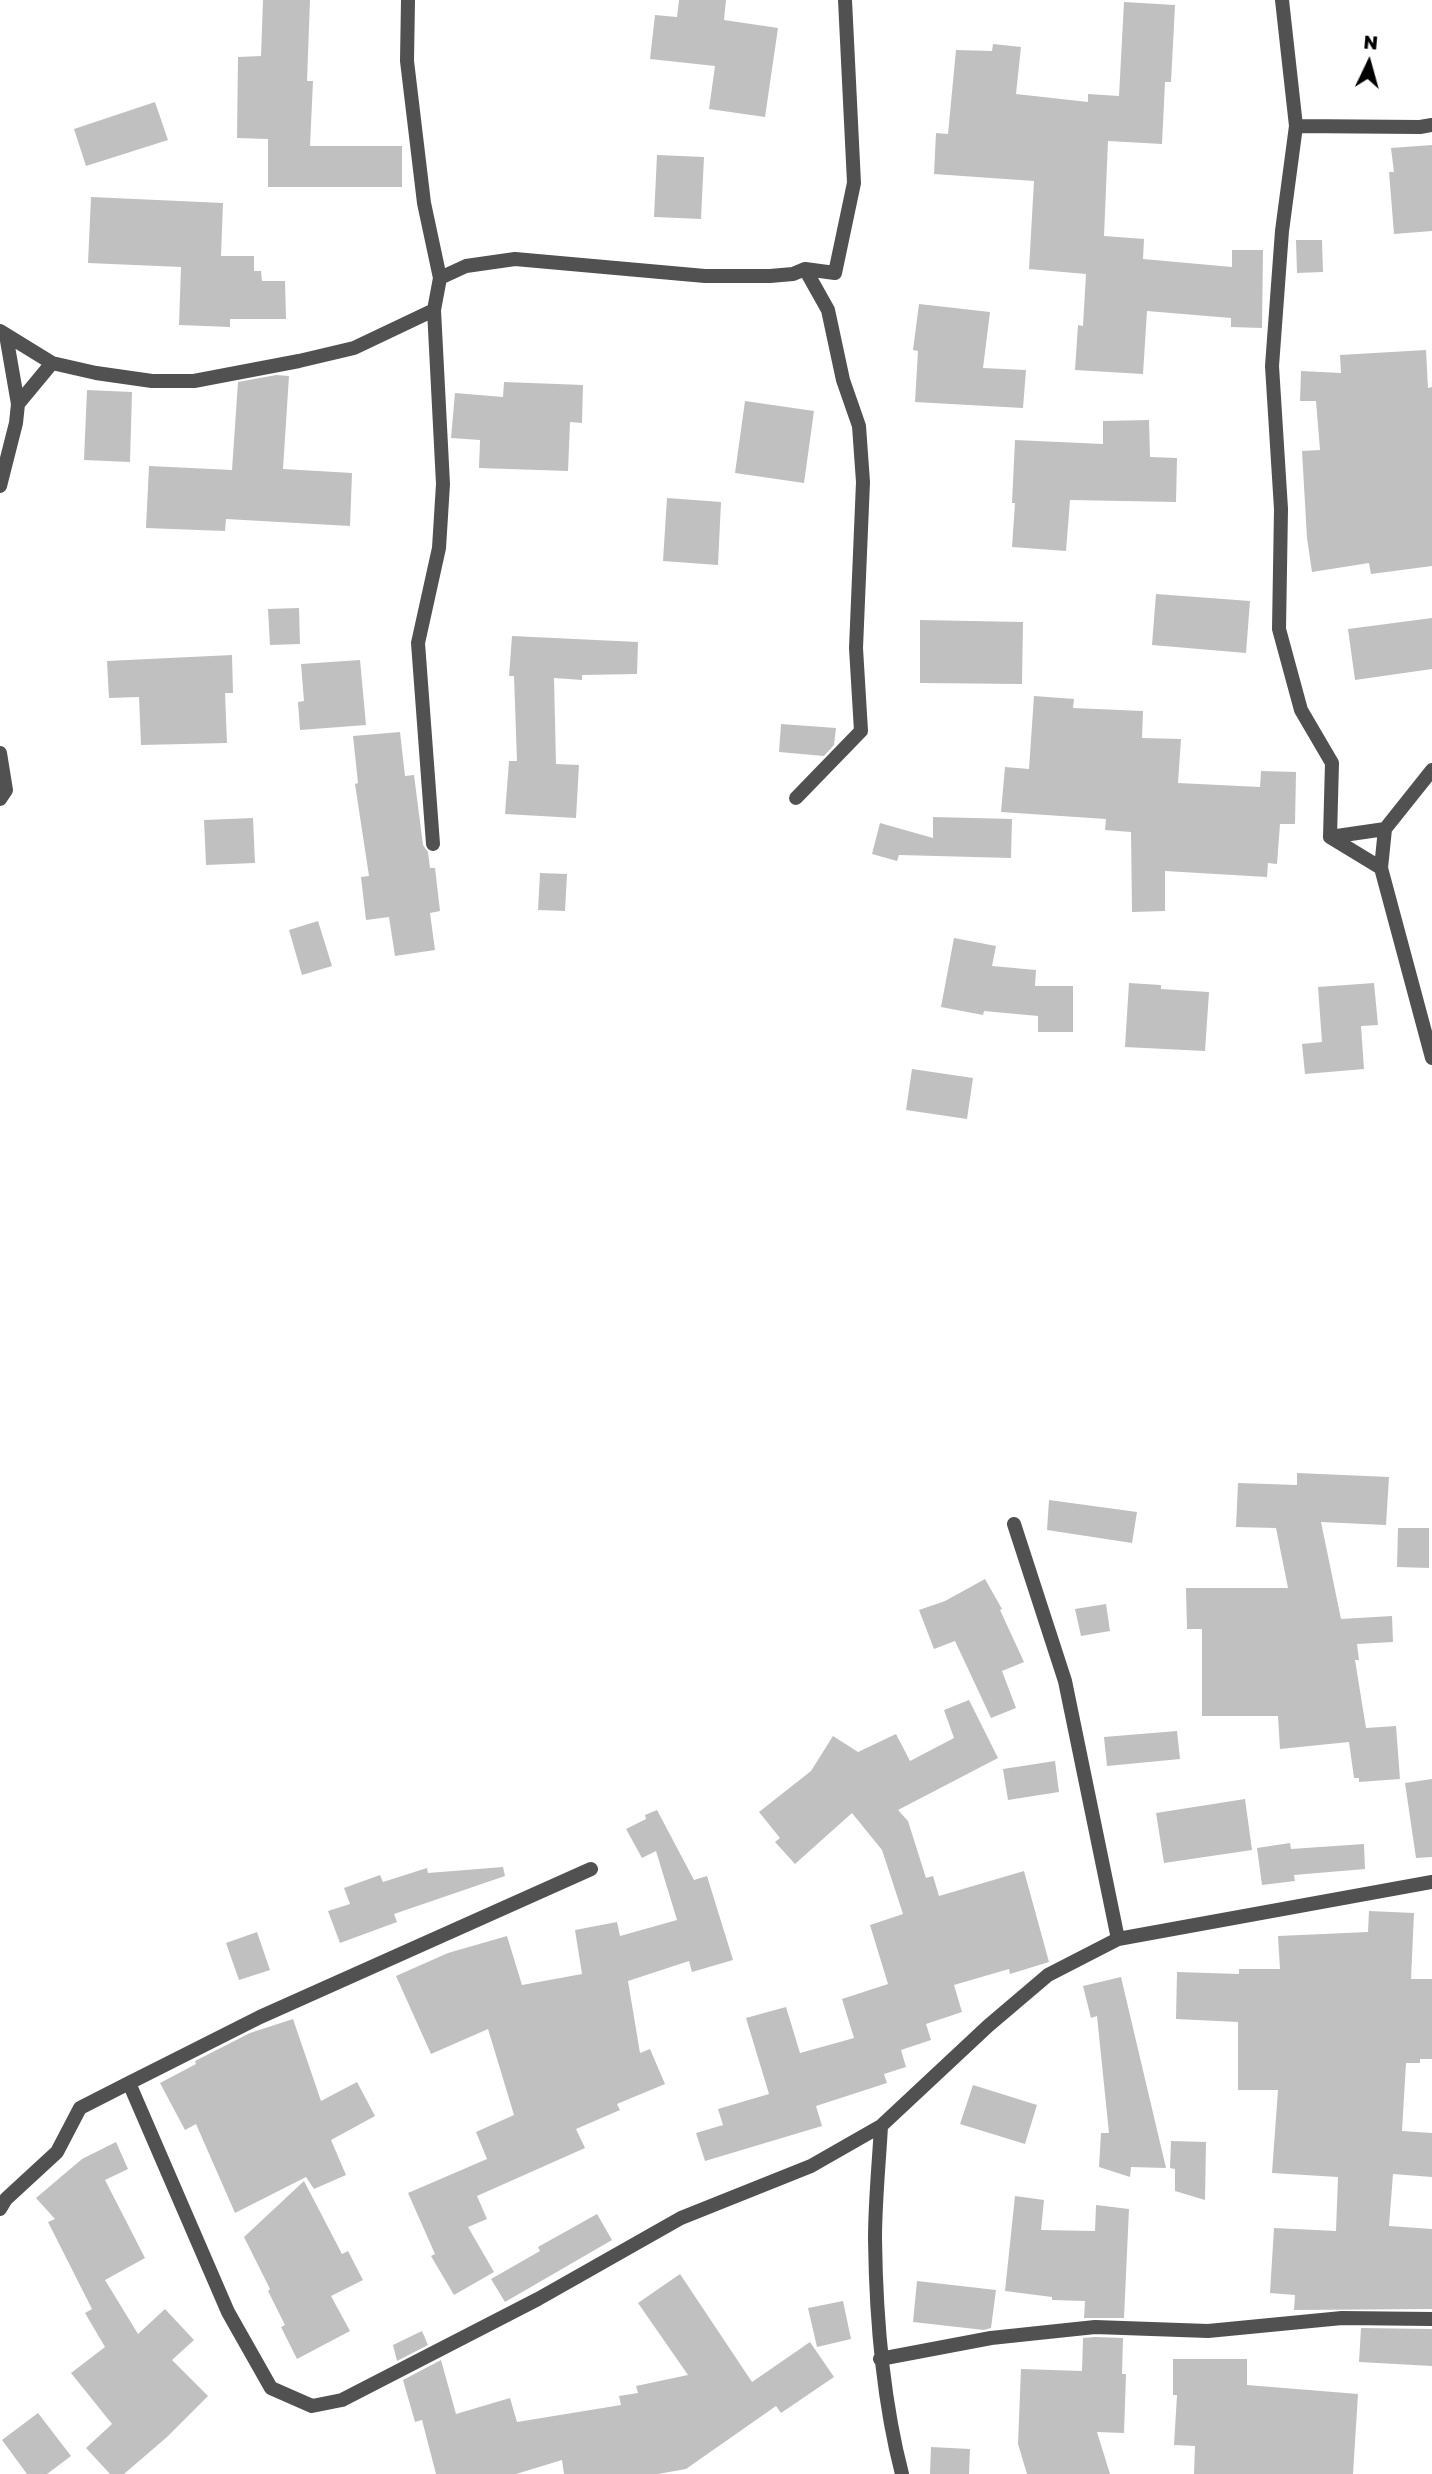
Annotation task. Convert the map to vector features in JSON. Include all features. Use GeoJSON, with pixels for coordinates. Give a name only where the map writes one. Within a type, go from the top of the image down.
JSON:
{"type":"FeatureCollection","features":[{"type":"Feature","properties":{"kind":"street"},"geometry":{"type":"LineString","coordinates":[[408,0],[407,61],[424,203],[440,278],[434,310],[443,484],[439,548],[418,643],[433,844]]}},
{"type":"Feature","properties":{"kind":"street"},"geometry":{"type":"LineString","coordinates":[[440,278],[466,265],[515,259],[705,276],[770,276],[793,274],[805,269],[835,273],[855,183],[845,0]]}},
{"type":"Feature","properties":{"kind":"street"},"geometry":{"type":"LineString","coordinates":[[1282,0],[1296,125],[1282,231],[1272,366],[1281,509],[1279,629],[1301,710],[1332,763],[1330,836]]}},
{"type":"Feature","properties":{"kind":"street"},"geometry":{"type":"LineString","coordinates":[[1296,125],[1432,125]]}},
{"type":"Feature","properties":{"kind":"street"},"geometry":{"type":"LineString","coordinates":[[796,798],[861,731],[856,648],[863,482],[859,426],[843,380],[828,310],[805,269]]}},
{"type":"Feature","properties":{"kind":"street"},"geometry":{"type":"LineString","coordinates":[[3,332],[52,363],[152,381],[194,381],[354,348],[434,310]]}},
{"type":"Feature","properties":{"kind":"street"},"geometry":{"type":"LineString","coordinates":[[0,485],[16,423],[18,404],[3,332]]}},
{"type":"Feature","properties":{"kind":"street"},"geometry":{"type":"LineString","coordinates":[[18,404],[52,363]]}},
{"type":"Feature","properties":{"kind":"street"},"geometry":{"type":"LineString","coordinates":[[0,753],[6,790],[0,799]]}},
{"type":"Feature","properties":{"kind":"street"},"geometry":{"type":"LineString","coordinates":[[1432,770],[1385,829],[1381,868],[1432,1058]]}},
{"type":"Feature","properties":{"kind":"street"},"geometry":{"type":"LineString","coordinates":[[1330,836],[1385,829]]}},
{"type":"Feature","properties":{"kind":"street"},"geometry":{"type":"LineString","coordinates":[[1330,836],[1381,868]]}},
{"type":"Feature","properties":{"kind":"street"},"geometry":{"type":"LineString","coordinates":[[1014,1524],[1065,1681],[1118,1938]]}},
{"type":"Feature","properties":{"kind":"street"},"geometry":{"type":"LineString","coordinates":[[0,2209],[6,2199],[57,2152],[80,2108],[260,2017],[590,1869]]}},
{"type":"Feature","properties":{"kind":"street"},"geometry":{"type":"LineString","coordinates":[[129,2083],[228,2312],[271,2388],[313,2406],[342,2400],[538,2299],[681,2218],[811,2166],[881,2126],[988,2026],[1048,1975],[1118,1938],[1432,1882]]}},
{"type":"Feature","properties":{"kind":"street"},"geometry":{"type":"LineString","coordinates":[[881,2126],[875,2237],[880,2359],[894,2444],[902,2474]]}},
{"type":"Feature","properties":{"kind":"street"},"geometry":{"type":"LineString","coordinates":[[880,2359],[991,2338],[1096,2327],[1208,2331],[1342,2318],[1432,2319]]}},
{"type":"Feature","properties":{"kind":"building"},"geometry":{"type":"Polygon","coordinates":[[[263,0],[310,0],[307,81],[313,81],[310,146],[402,146],[402,187],[268,187],[268,139],[237,138],[238,57],[261,56],[263,0]]]}},
{"type":"Feature","properties":{"kind":"building"},"geometry":{"type":"Polygon","coordinates":[[[679,0],[726,0],[724,20],[778,28],[765,117],[709,109],[715,66],[650,59],[655,15],[677,17],[679,0]]]}},
{"type":"Feature","properties":{"kind":"building"},"geometry":{"type":"Polygon","coordinates":[[[1124,2],[1175,5],[1171,82],[1165,82],[1162,144],[1108,141],[1104,236],[1144,239],[1143,259],[1232,267],[1232,250],[1263,250],[1262,328],[1231,327],[1231,318],[1147,311],[1143,374],[1075,370],[1078,325],[1083,326],[1086,274],[1029,269],[1034,181],[934,174],[936,133],[948,134],[956,50],[992,51],[993,44],[1021,47],[1016,94],[1088,102],[1088,94],[1119,96],[1124,2]]]}},
{"type":"Feature","properties":{"kind":"building"},"geometry":{"type":"Polygon","coordinates":[[[155,102],[168,140],[86,166],[74,129],[155,102]]]}},
{"type":"Feature","properties":{"kind":"building"},"geometry":{"type":"Polygon","coordinates":[[[1432,145],[1432,231],[1394,234],[1389,172],[1394,172],[1391,148],[1432,145]]]}},
{"type":"Feature","properties":{"kind":"building"},"geometry":{"type":"Polygon","coordinates":[[[657,155],[704,157],[701,219],[654,217],[657,155]]]}},
{"type":"Feature","properties":{"kind":"building"},"geometry":{"type":"Polygon","coordinates":[[[91,197],[223,203],[221,256],[254,256],[254,271],[261,271],[262,281],[285,281],[286,319],[230,319],[230,327],[179,325],[181,267],[88,263],[91,197]]]}},
{"type":"Feature","properties":{"kind":"building"},"geometry":{"type":"Polygon","coordinates":[[[1296,240],[1322,240],[1323,272],[1297,273],[1296,240]]]}},
{"type":"Feature","properties":{"kind":"building"},"geometry":{"type":"Polygon","coordinates":[[[919,304],[990,312],[983,368],[1026,370],[1023,408],[915,402],[918,351],[913,350],[919,304]]]}},
{"type":"Feature","properties":{"kind":"building"},"geometry":{"type":"Polygon","coordinates":[[[1426,350],[1428,388],[1432,387],[1432,566],[1371,574],[1369,563],[1312,572],[1307,538],[1302,451],[1320,450],[1316,401],[1300,401],[1301,371],[1341,373],[1340,355],[1426,350]]]}},
{"type":"Feature","properties":{"kind":"building"},"geometry":{"type":"Polygon","coordinates":[[[276,375],[289,376],[283,469],[352,473],[350,526],[226,519],[225,531],[146,528],[149,466],[232,470],[238,382],[276,375]]]}},
{"type":"Feature","properties":{"kind":"building"},"geometry":{"type":"Polygon","coordinates":[[[504,382],[583,385],[582,423],[570,422],[568,471],[479,468],[480,440],[451,438],[455,393],[503,397],[504,382]]]}},
{"type":"Feature","properties":{"kind":"building"},"geometry":{"type":"Polygon","coordinates":[[[87,390],[132,392],[130,462],[84,460],[87,390]]]}},
{"type":"Feature","properties":{"kind":"building"},"geometry":{"type":"Polygon","coordinates":[[[745,401],[814,411],[804,483],[735,473],[745,401]]]}},
{"type":"Feature","properties":{"kind":"building"},"geometry":{"type":"Polygon","coordinates":[[[1149,420],[1150,457],[1177,458],[1176,502],[1070,500],[1066,551],[1012,547],[1015,440],[1103,444],[1103,421],[1149,420]]]}},
{"type":"Feature","properties":{"kind":"building"},"geometry":{"type":"Polygon","coordinates":[[[667,498],[721,502],[718,565],[663,561],[667,498]]]}},
{"type":"Feature","properties":{"kind":"building"},"geometry":{"type":"Polygon","coordinates":[[[1156,594],[1250,601],[1246,653],[1152,645],[1156,594]]]}},
{"type":"Feature","properties":{"kind":"building"},"geometry":{"type":"Polygon","coordinates":[[[299,608],[300,644],[270,645],[268,609],[299,608]]]}},
{"type":"Feature","properties":{"kind":"building"},"geometry":{"type":"Polygon","coordinates":[[[1432,618],[1432,669],[1355,680],[1348,629],[1432,618]]]}},
{"type":"Feature","properties":{"kind":"building"},"geometry":{"type":"Polygon","coordinates":[[[920,620],[1023,622],[1022,684],[920,683],[920,620]]]}},
{"type":"Feature","properties":{"kind":"building"},"geometry":{"type":"Polygon","coordinates":[[[512,636],[638,642],[637,674],[582,675],[582,680],[554,678],[556,764],[579,765],[576,818],[505,814],[509,761],[517,761],[514,676],[509,676],[512,636]]]}},
{"type":"Feature","properties":{"kind":"building"},"geometry":{"type":"Polygon","coordinates":[[[232,655],[233,693],[225,693],[227,743],[141,745],[139,697],[109,698],[107,661],[232,655]]]}},
{"type":"Feature","properties":{"kind":"building"},"geometry":{"type":"Polygon","coordinates":[[[360,660],[366,725],[300,730],[298,702],[304,701],[301,664],[360,660]]]}},
{"type":"Feature","properties":{"kind":"building"},"geometry":{"type":"Polygon","coordinates":[[[1034,696],[1074,699],[1073,708],[1143,711],[1142,738],[1181,739],[1178,783],[1260,787],[1261,771],[1296,772],[1295,824],[1280,824],[1277,864],[1268,863],[1267,877],[1165,871],[1165,911],[1132,912],[1131,832],[1105,830],[1106,819],[1001,812],[1005,767],[1029,769],[1034,696]]]}},
{"type":"Feature","properties":{"kind":"building"},"geometry":{"type":"Polygon","coordinates":[[[781,724],[836,728],[834,745],[824,756],[779,752],[781,724]]]}},
{"type":"Feature","properties":{"kind":"building"},"geometry":{"type":"Polygon","coordinates":[[[400,732],[405,776],[414,775],[423,845],[428,852],[430,868],[435,868],[440,911],[430,913],[435,950],[395,956],[389,917],[366,920],[361,877],[369,876],[355,784],[358,783],[353,736],[400,732]]]}},
{"type":"Feature","properties":{"kind":"building"},"geometry":{"type":"Polygon","coordinates":[[[933,817],[1012,819],[1011,858],[899,855],[897,861],[872,854],[880,823],[933,838],[933,817]]]}},
{"type":"Feature","properties":{"kind":"building"},"geometry":{"type":"Polygon","coordinates":[[[253,818],[255,863],[206,865],[204,820],[253,818]]]}},
{"type":"Feature","properties":{"kind":"building"},"geometry":{"type":"Polygon","coordinates":[[[540,873],[567,874],[565,911],[538,910],[540,873]]]}},
{"type":"Feature","properties":{"kind":"building"},"geometry":{"type":"Polygon","coordinates":[[[318,921],[332,966],[302,975],[289,930],[318,921]]]}},
{"type":"Feature","properties":{"kind":"building"},"geometry":{"type":"Polygon","coordinates":[[[954,938],[996,946],[992,966],[1036,970],[1035,986],[1073,986],[1073,1032],[1038,1032],[1038,1016],[984,1011],[983,1015],[941,1007],[954,938]]]}},
{"type":"Feature","properties":{"kind":"building"},"geometry":{"type":"Polygon","coordinates":[[[1129,983],[1161,985],[1161,989],[1209,992],[1205,1051],[1125,1047],[1129,983]]]}},
{"type":"Feature","properties":{"kind":"building"},"geometry":{"type":"Polygon","coordinates":[[[1374,983],[1378,1025],[1361,1026],[1364,1069],[1305,1074],[1302,1044],[1322,1042],[1318,987],[1374,983]]]}},
{"type":"Feature","properties":{"kind":"building"},"geometry":{"type":"Polygon","coordinates":[[[912,1069],[973,1078],[967,1119],[906,1110],[912,1069]]]}},
{"type":"Feature","properties":{"kind":"building"},"geometry":{"type":"Polygon","coordinates":[[[1297,1473],[1389,1477],[1386,1525],[1321,1522],[1341,1619],[1392,1616],[1393,1642],[1357,1644],[1359,1660],[1355,1660],[1366,1728],[1396,1726],[1400,1779],[1359,1782],[1359,1778],[1354,1778],[1349,1742],[1280,1749],[1278,1716],[1202,1716],[1202,1629],[1187,1629],[1186,1588],[1288,1588],[1276,1528],[1236,1527],[1238,1483],[1297,1485],[1297,1473]]]}},
{"type":"Feature","properties":{"kind":"building"},"geometry":{"type":"Polygon","coordinates":[[[1049,1500],[1137,1512],[1132,1543],[1047,1530],[1049,1500]]]}},
{"type":"Feature","properties":{"kind":"building"},"geometry":{"type":"Polygon","coordinates":[[[1398,1528],[1429,1528],[1429,1568],[1397,1567],[1398,1528]]]}},
{"type":"Feature","properties":{"kind":"building"},"geometry":{"type":"Polygon","coordinates":[[[985,1579],[1002,1609],[1000,1610],[1024,1662],[1002,1671],[1016,1708],[991,1718],[955,1641],[934,1649],[919,1610],[945,1601],[985,1579]]]}},
{"type":"Feature","properties":{"kind":"building"},"geometry":{"type":"Polygon","coordinates":[[[1106,1604],[1110,1631],[1081,1636],[1075,1609],[1106,1604]]]}},
{"type":"Feature","properties":{"kind":"building"},"geometry":{"type":"Polygon","coordinates":[[[969,1700],[998,1758],[898,1810],[908,1821],[926,1878],[933,1876],[939,1896],[1024,1871],[1049,1962],[1010,1974],[1009,1969],[954,1985],[962,2012],[926,2024],[931,2040],[901,2050],[906,2067],[884,2074],[887,2083],[816,2106],[822,2126],[705,2161],[696,2133],[723,2125],[718,2109],[769,2094],[746,2018],[786,2007],[800,2053],[854,2038],[842,1999],[888,1984],[870,1925],[903,1914],[882,1850],[852,1813],[795,1864],[775,1842],[780,1838],[759,1812],[811,1771],[833,1736],[858,1752],[896,1734],[910,1761],[954,1738],[944,1710],[969,1700]]]}},
{"type":"Feature","properties":{"kind":"building"},"geometry":{"type":"Polygon","coordinates":[[[1177,1731],[1180,1759],[1107,1766],[1104,1737],[1177,1731]]]}},
{"type":"Feature","properties":{"kind":"building"},"geometry":{"type":"Polygon","coordinates":[[[1055,1761],[1059,1792],[1008,1800],[1003,1769],[1055,1761]]]}},
{"type":"Feature","properties":{"kind":"building"},"geometry":{"type":"Polygon","coordinates":[[[1432,1779],[1432,1857],[1416,1858],[1405,1783],[1432,1779]]]}},
{"type":"Feature","properties":{"kind":"building"},"geometry":{"type":"Polygon","coordinates":[[[1245,1799],[1252,1850],[1164,1863],[1156,1813],[1245,1799]]]}},
{"type":"Feature","properties":{"kind":"building"},"geometry":{"type":"Polygon","coordinates":[[[657,1810],[694,1880],[707,1876],[733,1960],[692,1972],[689,1961],[628,1981],[640,2053],[650,2049],[665,2084],[617,2104],[620,2110],[576,2129],[585,2148],[477,2196],[487,2219],[468,2227],[494,2272],[454,2295],[431,2256],[435,2254],[408,2193],[487,2159],[476,2132],[514,2115],[488,2029],[431,2054],[396,1976],[448,1953],[507,1936],[522,1985],[582,1974],[575,1930],[617,1922],[620,1936],[677,1920],[656,1851],[642,1858],[626,1829],[657,1810]]]}},
{"type":"Feature","properties":{"kind":"building"},"geometry":{"type":"Polygon","coordinates":[[[1290,1843],[1291,1849],[1364,1844],[1365,1869],[1294,1875],[1295,1881],[1262,1885],[1257,1848],[1290,1843]]]}},
{"type":"Feature","properties":{"kind":"building"},"geometry":{"type":"Polygon","coordinates":[[[503,1867],[505,1876],[394,1914],[397,1922],[340,1943],[328,1911],[350,1904],[344,1888],[380,1875],[383,1882],[427,1868],[428,1873],[503,1867]]]}},
{"type":"Feature","properties":{"kind":"building"},"geometry":{"type":"Polygon","coordinates":[[[1369,1911],[1414,1913],[1411,1979],[1432,1979],[1432,2059],[1420,2059],[1420,2063],[1406,2063],[1402,2131],[1432,2133],[1432,2177],[1393,2174],[1389,2226],[1432,2229],[1432,2309],[1294,2310],[1295,2295],[1270,2293],[1274,2228],[1336,2231],[1338,2177],[1272,2173],[1278,2090],[1238,2090],[1238,2022],[1176,2019],[1177,1972],[1239,1974],[1239,1969],[1280,1969],[1278,1936],[1368,1932],[1369,1911]]]}},
{"type":"Feature","properties":{"kind":"building"},"geometry":{"type":"Polygon","coordinates":[[[257,1932],[270,1970],[239,1980],[226,1943],[257,1932]]]}},
{"type":"Feature","properties":{"kind":"building"},"geometry":{"type":"Polygon","coordinates":[[[1121,1977],[1166,2168],[1131,2167],[1130,2177],[1099,2167],[1101,2133],[1109,2133],[1097,2016],[1091,2018],[1083,1986],[1121,1977]]]}},
{"type":"Feature","properties":{"kind":"building"},"geometry":{"type":"Polygon","coordinates":[[[293,2019],[321,2101],[357,2082],[375,2116],[331,2140],[346,2175],[314,2189],[306,2177],[235,2213],[196,2124],[185,2130],[160,2083],[196,2064],[195,2061],[250,2033],[293,2019]]]}},
{"type":"Feature","properties":{"kind":"building"},"geometry":{"type":"Polygon","coordinates":[[[973,2085],[1037,2105],[1025,2144],[960,2124],[973,2085]]]}},
{"type":"Feature","properties":{"kind":"building"},"geometry":{"type":"Polygon","coordinates":[[[1171,2141],[1206,2142],[1205,2200],[1175,2191],[1175,2169],[1170,2168],[1171,2141]]]}},
{"type":"Feature","properties":{"kind":"building"},"geometry":{"type":"Polygon","coordinates":[[[116,2142],[128,2169],[105,2180],[145,2258],[105,2280],[138,2334],[165,2309],[194,2340],[172,2360],[208,2396],[167,2437],[124,2474],[110,2474],[86,2448],[112,2424],[71,2373],[105,2347],[85,2313],[92,2309],[48,2222],[55,2219],[36,2198],[82,2159],[116,2142]]]}},
{"type":"Feature","properties":{"kind":"building"},"geometry":{"type":"Polygon","coordinates":[[[304,2181],[342,2254],[348,2251],[363,2280],[331,2296],[350,2331],[297,2359],[281,2327],[285,2325],[268,2291],[270,2289],[244,2237],[304,2181]]]}},
{"type":"Feature","properties":{"kind":"building"},"geometry":{"type":"Polygon","coordinates":[[[1015,2196],[1044,2200],[1041,2230],[1095,2231],[1096,2205],[1129,2209],[1124,2318],[1084,2318],[1085,2301],[1052,2300],[1052,2297],[1005,2291],[1015,2196]]]}},
{"type":"Feature","properties":{"kind":"building"},"geometry":{"type":"Polygon","coordinates":[[[597,2214],[612,2240],[505,2302],[491,2279],[540,2251],[538,2247],[597,2214]]]}},
{"type":"Feature","properties":{"kind":"building"},"geometry":{"type":"Polygon","coordinates":[[[680,2274],[752,2382],[810,2342],[834,2377],[781,2413],[776,2406],[686,2469],[658,2474],[564,2474],[562,2460],[516,2474],[436,2474],[422,2420],[415,2422],[403,2380],[441,2360],[456,2414],[510,2398],[517,2422],[621,2405],[619,2396],[638,2393],[636,2386],[688,2375],[638,2303],[680,2274]]]}},
{"type":"Feature","properties":{"kind":"building"},"geometry":{"type":"Polygon","coordinates":[[[917,2281],[996,2290],[991,2328],[984,2330],[913,2322],[917,2281]]]}},
{"type":"Feature","properties":{"kind":"building"},"geometry":{"type":"Polygon","coordinates":[[[843,2301],[851,2339],[817,2347],[808,2308],[843,2301]]]}},
{"type":"Feature","properties":{"kind":"building"},"geometry":{"type":"Polygon","coordinates":[[[1361,2328],[1432,2329],[1432,2366],[1359,2362],[1361,2328]]]}},
{"type":"Feature","properties":{"kind":"building"},"geometry":{"type":"Polygon","coordinates":[[[422,2331],[428,2345],[397,2361],[393,2345],[422,2331]]]}},
{"type":"Feature","properties":{"kind":"building"},"geometry":{"type":"Polygon","coordinates":[[[1083,2338],[1123,2338],[1122,2374],[1126,2374],[1124,2433],[1097,2432],[1110,2474],[1027,2474],[1018,2444],[1021,2369],[1082,2371],[1083,2338]]]}},
{"type":"Feature","properties":{"kind":"building"},"geometry":{"type":"Polygon","coordinates":[[[1173,2359],[1247,2359],[1247,2385],[1358,2394],[1353,2474],[1194,2474],[1195,2446],[1174,2445],[1177,2395],[1173,2395],[1173,2359]]]}},
{"type":"Feature","properties":{"kind":"building"},"geometry":{"type":"Polygon","coordinates":[[[38,2413],[71,2456],[47,2474],[27,2474],[2,2440],[38,2413]]]}},
{"type":"Feature","properties":{"kind":"building"},"geometry":{"type":"Polygon","coordinates":[[[931,2447],[970,2449],[969,2474],[930,2474],[931,2447]]]}}]}
